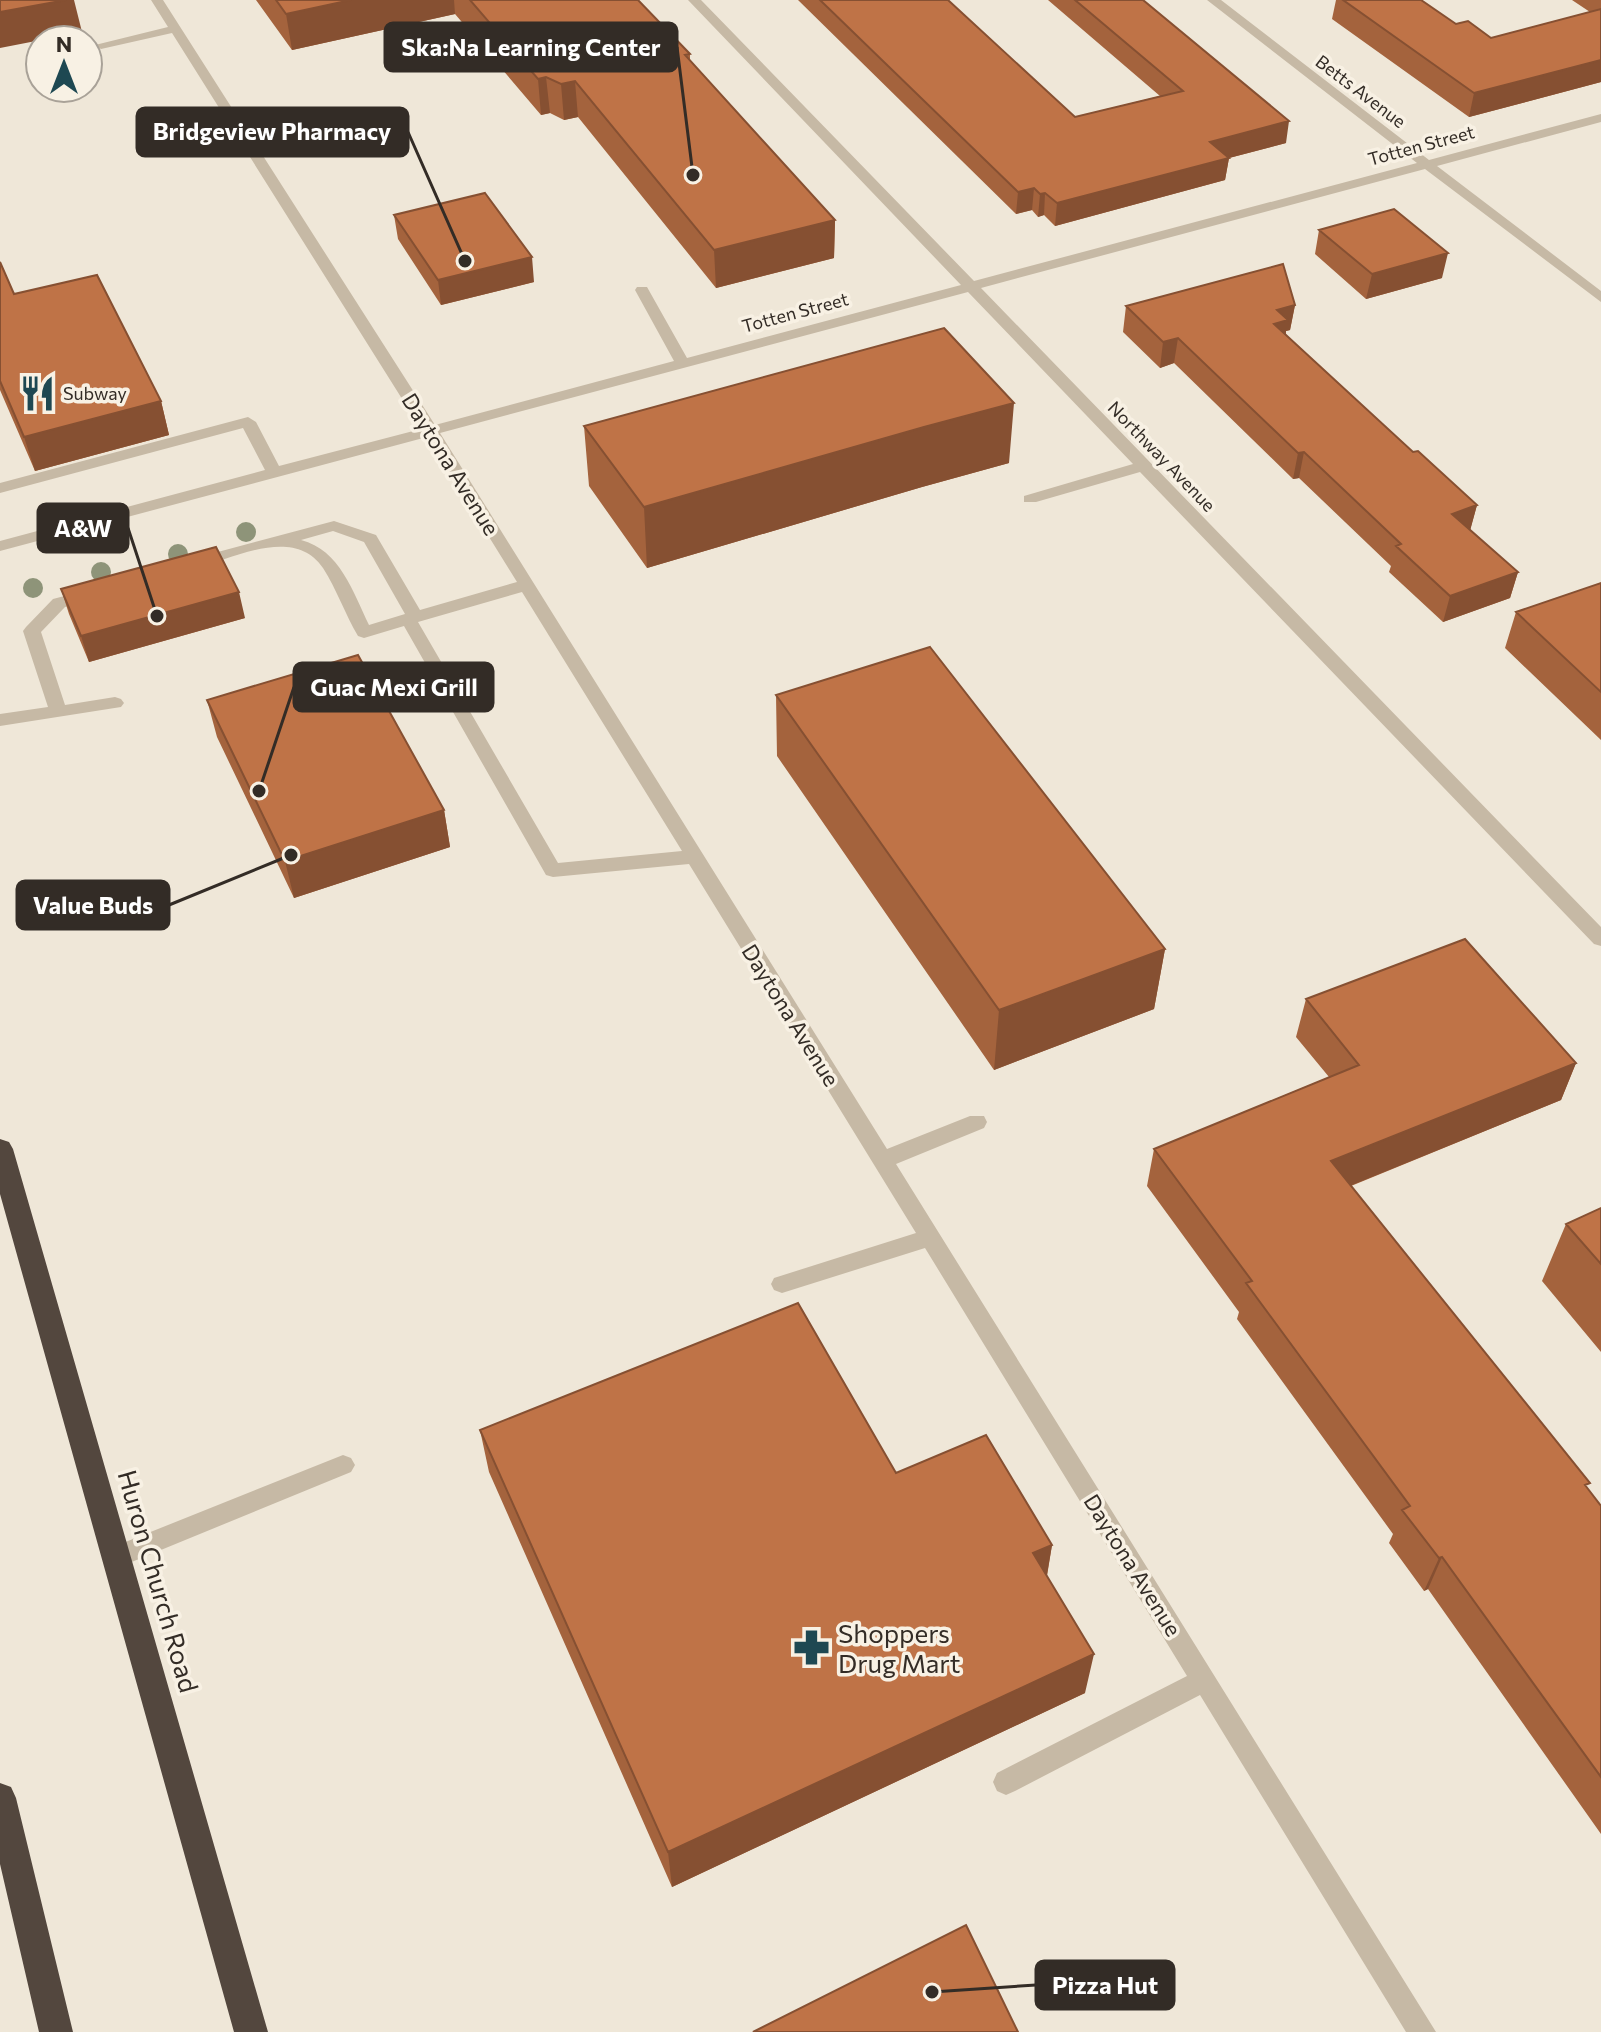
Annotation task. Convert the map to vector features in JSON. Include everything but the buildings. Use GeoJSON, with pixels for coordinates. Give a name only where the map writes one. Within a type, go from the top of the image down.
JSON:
{"type":"FeatureCollection","features":[{"type":"Feature","properties":{"kind":"highway","name":"Huron Church Road"},"geometry":{"type":"LineString","coordinates":[[0,1149],[251,2032]]}},
{"type":"Feature","properties":{"kind":"highway"},"geometry":{"type":"LineString","coordinates":[[0,1798],[56,2032]]}},
{"type":"Feature","properties":{"kind":"street","name":"Daytona Avenue"},"geometry":{"type":"LineString","coordinates":[[157,0],[430,430],[1422,2032]]}},
{"type":"Feature","properties":{"kind":"street","name":"Northway Avenue"},"geometry":{"type":"LineString","coordinates":[[694,0],[1601,939]]}},
{"type":"Feature","properties":{"kind":"street","name":"Betts Avenue"},"geometry":{"type":"LineString","coordinates":[[1213,0],[1601,298]]}},
{"type":"Feature","properties":{"kind":"street"},"geometry":{"type":"LineString","coordinates":[[104,44],[174,29]]}},
{"type":"Feature","properties":{"kind":"street","name":"Totten Street"},"geometry":{"type":"LineString","coordinates":[[0,546],[1601,118]]}},
{"type":"Feature","properties":{"kind":"street"},"geometry":{"type":"LineString","coordinates":[[239,131],[352,120]]}},
{"type":"Feature","properties":{"kind":"street"},"geometry":{"type":"LineString","coordinates":[[642,290],[682,363]]}},
{"type":"Feature","properties":{"kind":"street"},"geometry":{"type":"LineString","coordinates":[[0,488],[248,422],[274,472]]}},
{"type":"Feature","properties":{"kind":"street"},"geometry":{"type":"LineString","coordinates":[[1030,499],[1143,466]]}},
{"type":"Feature","properties":{"kind":"street"},"geometry":{"type":"LineString","coordinates":[[178,569],[334,526],[370,539],[553,870],[694,857]]}},
{"type":"Feature","properties":{"kind":"street"},"geometry":{"type":"LineString","coordinates":[[268,543],[300,543],[322,555],[364,632],[526,585]]}},
{"type":"Feature","properties":{"kind":"street"},"geometry":{"type":"LineString","coordinates":[[58,711],[32,631],[59,603],[104,590]]}},
{"type":"Feature","properties":{"kind":"street"},"geometry":{"type":"LineString","coordinates":[[0,720],[115,703]]}},
{"type":"Feature","properties":{"kind":"street"},"geometry":{"type":"LineString","coordinates":[[881,1161],[977,1122]]}},
{"type":"Feature","properties":{"kind":"street"},"geometry":{"type":"LineString","coordinates":[[782,1284],[929,1238]]}},
{"type":"Feature","properties":{"kind":"street"},"geometry":{"type":"LineString","coordinates":[[117,1557],[343,1465]]}},
{"type":"Feature","properties":{"kind":"street"},"geometry":{"type":"LineString","coordinates":[[1006,1782],[1204,1680]]}},
{"type":"Feature","properties":{"kind":"place","name":"Ska:Na Learning Center"},"geometry":{"type":"Point","coordinates":[693,175]}},
{"type":"Feature","properties":{"kind":"place","name":"Bridgeview Pharmacy"},"geometry":{"type":"Point","coordinates":[465,261]}},
{"type":"Feature","properties":{"kind":"place","name":"Subway"},"geometry":{"type":"Point","coordinates":[37,393]}},
{"type":"Feature","properties":{"kind":"place","name":"A&W"},"geometry":{"type":"Point","coordinates":[157,616]}},
{"type":"Feature","properties":{"kind":"place","name":"Guac Mexi Grill"},"geometry":{"type":"Point","coordinates":[259,791]}},
{"type":"Feature","properties":{"kind":"place","name":"Value Buds"},"geometry":{"type":"Point","coordinates":[291,855]}},
{"type":"Feature","properties":{"kind":"place","name":"Shoppers Drug Mart"},"geometry":{"type":"Point","coordinates":[812,1647]}},
{"type":"Feature","properties":{"kind":"place","name":"Pizza Hut"},"geometry":{"type":"Point","coordinates":[932,1992]}}]}
